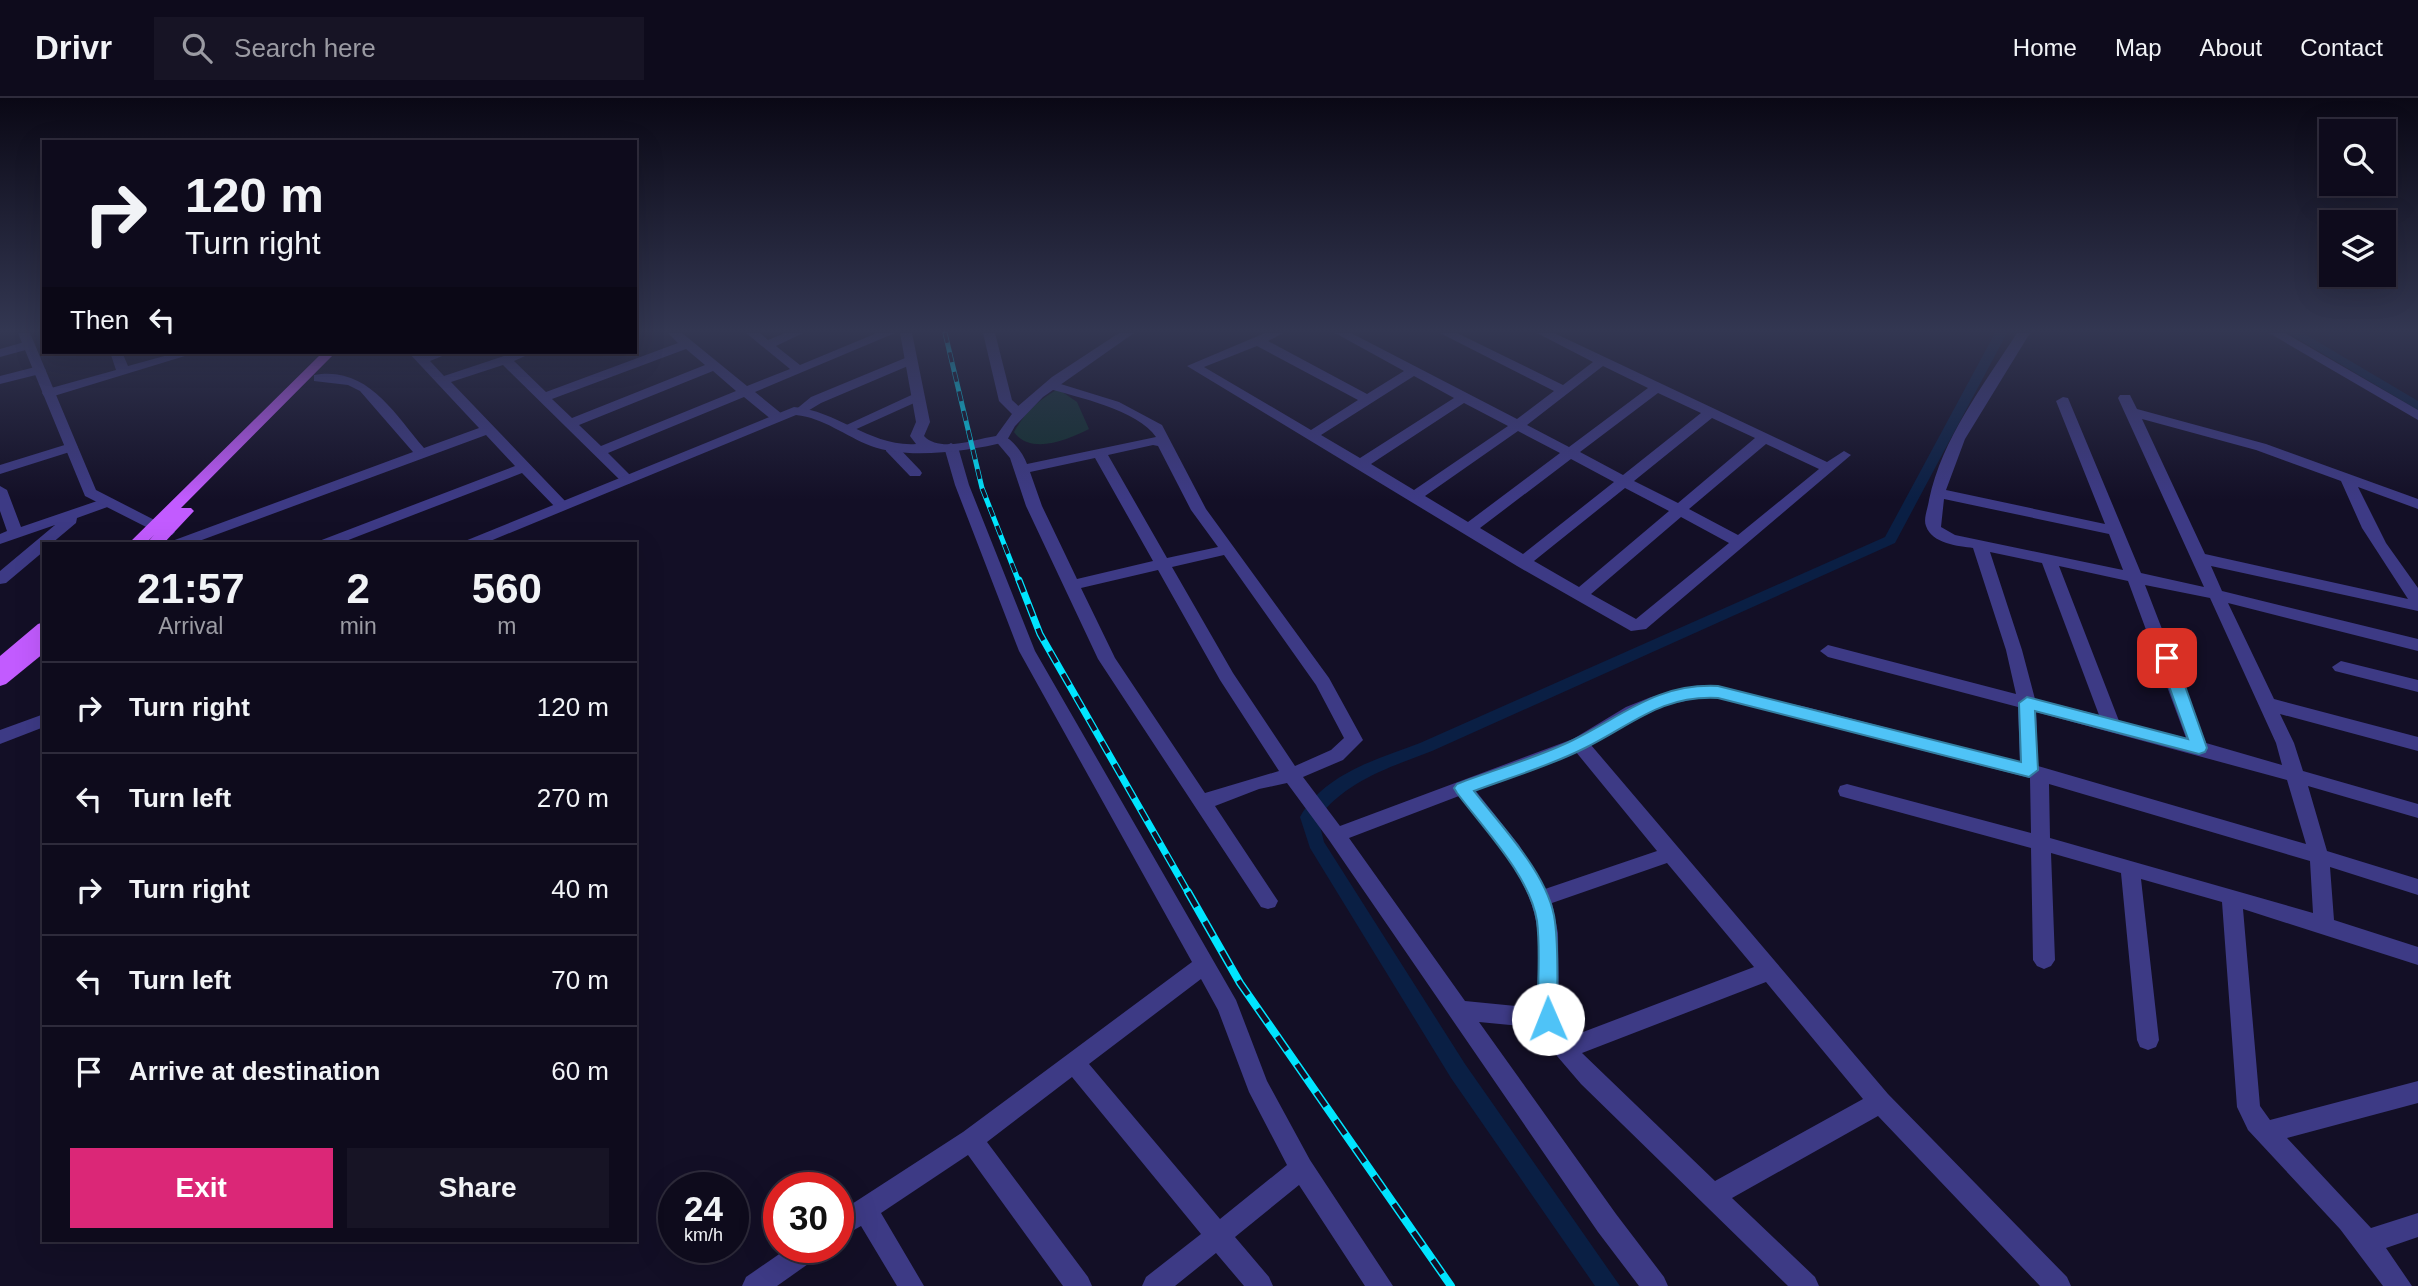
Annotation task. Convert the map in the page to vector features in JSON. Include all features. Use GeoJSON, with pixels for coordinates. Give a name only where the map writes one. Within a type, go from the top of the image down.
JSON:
{"type":"FeatureCollection","features":[{"type":"Feature","properties":{"kind":"main road"},"geometry":{"type":"LineString","coordinates":[[155,542],[160,529],[295,388]]}},
{"type":"Feature","properties":{"kind":"main road"},"geometry":{"type":"LineString","coordinates":[[139,542],[160,529],[307,388]]}},
{"type":"Feature","properties":{"kind":"main road"},"geometry":{"type":"LineString","coordinates":[[0,665],[42,630]]}},
{"type":"Feature","properties":{"kind":"main road"},"geometry":{"type":"LineString","coordinates":[[0,680],[39,650]]}},
{"type":"Feature","properties":{"kind":"street"},"geometry":{"type":"LineString","coordinates":[[47,388],[90,493],[160,529]]}},
{"type":"Feature","properties":{"kind":"street"},"geometry":{"type":"LineString","coordinates":[[49,393],[65,388]]}},
{"type":"Feature","properties":{"kind":"street"},"geometry":{"type":"LineString","coordinates":[[365,388],[422,454]]}},
{"type":"Feature","properties":{"kind":"street"},"geometry":{"type":"LineString","coordinates":[[450,388],[562,506]]}},
{"type":"Feature","properties":{"kind":"street"},"geometry":{"type":"LineString","coordinates":[[533,388],[628,480]]}},
{"type":"Feature","properties":{"kind":"street"},"geometry":{"type":"LineString","coordinates":[[542,398],[568,388]]}},
{"type":"Feature","properties":{"kind":"street"},"geometry":{"type":"LineString","coordinates":[[569,425],[659,388]]}},
{"type":"Feature","properties":{"kind":"street"},"geometry":{"type":"LineString","coordinates":[[741,388],[777,417]]}},
{"type":"Feature","properties":{"kind":"street"},"geometry":{"type":"LineString","coordinates":[[598,452],[750,388]]}},
{"type":"Feature","properties":{"kind":"street"},"geometry":{"type":"LineString","coordinates":[[475,542],[777,417],[801,411],[816,400],[843,388]]}},
{"type":"Feature","properties":{"kind":"street"},"geometry":{"type":"LineString","coordinates":[[916,388],[923,422],[917,436],[925,445],[941,447]]}},
{"type":"Feature","properties":{"kind":"street"},"geometry":{"type":"LineString","coordinates":[[1003,388],[1006,401],[1018,412]]}},
{"type":"Feature","properties":{"kind":"street"},"geometry":{"type":"LineString","coordinates":[[1001,439],[1004,430],[1018,412],[1048,388]]}},
{"type":"Feature","properties":{"kind":"street"},"geometry":{"type":"LineString","coordinates":[[1058,388],[1133,414],[1160,429],[1163,438],[1160,441]]}},
{"type":"Feature","properties":{"kind":"street"},"geometry":{"type":"LineString","coordinates":[[1232,388],[1631,625],[1640,625],[1844,456]]}},
{"type":"Feature","properties":{"kind":"street"},"geometry":{"type":"LineString","coordinates":[[1348,388],[1367,400]]}},
{"type":"Feature","properties":{"kind":"street"},"geometry":{"type":"LineString","coordinates":[[1311,436],[1385,388]]}},
{"type":"Feature","properties":{"kind":"street"},"geometry":{"type":"LineString","coordinates":[[1447,388],[1740,542]]}},
{"type":"Feature","properties":{"kind":"street"},"geometry":{"type":"LineString","coordinates":[[1414,497],[1518,425],[1563,390],[1560,388]]}},
{"type":"Feature","properties":{"kind":"street"},"geometry":{"type":"LineString","coordinates":[[1469,529],[1572,454],[1655,388]]}},
{"type":"Feature","properties":{"kind":"street"},"geometry":{"type":"LineString","coordinates":[[1660,388],[1829,468]]}},
{"type":"Feature","properties":{"kind":"street"},"geometry":{"type":"LineString","coordinates":[[1989,388],[1956,441],[1939,481],[1933,521],[1936,531],[1942,535],[2049,561],[2215,594],[2418,645]]}},
{"type":"Feature","properties":{"kind":"street"},"geometry":{"type":"LineString","coordinates":[[2371,388],[2418,416]]}},
{"type":"Feature","properties":{"kind":"street"},"geometry":{"type":"LineString","coordinates":[[847,428],[918,396]]}},
{"type":"Feature","properties":{"kind":"street"},"geometry":{"type":"LineString","coordinates":[[1360,465],[1464,397]]}},
{"type":"Feature","properties":{"kind":"street"},"geometry":{"type":"LineString","coordinates":[[2063,401],[2113,530],[2136,578],[2199,748]]}},
{"type":"Feature","properties":{"kind":"street"},"geometry":{"type":"LineString","coordinates":[[2324,924],[2319,855],[2285,743],[2128,405],[2261,447],[2418,505]]}},
{"type":"Feature","properties":{"kind":"street"},"geometry":{"type":"LineString","coordinates":[[801,411],[822,415],[868,440],[891,448],[941,447],[1001,439]]}},
{"type":"Feature","properties":{"kind":"street"},"geometry":{"type":"LineString","coordinates":[[1523,562],[1711,412]]}},
{"type":"Feature","properties":{"kind":"street"},"geometry":{"type":"LineString","coordinates":[[182,542],[488,429]]}},
{"type":"Feature","properties":{"kind":"street"},"geometry":{"type":"LineString","coordinates":[[1580,595],[1764,438]]}},
{"type":"Feature","properties":{"kind":"street"},"geometry":{"type":"LineString","coordinates":[[1001,439],[1017,457],[1034,506],[1107,659],[1268,901]]}},
{"type":"Feature","properties":{"kind":"street"},"geometry":{"type":"LineString","coordinates":[[1021,470],[1160,441]]}},
{"type":"Feature","properties":{"kind":"street"},"geometry":{"type":"LineString","coordinates":[[1160,441],[1199,510],[1226,550],[1323,682],[1354,740],[1337,755],[1291,775],[1202,800]]}},
{"type":"Feature","properties":{"kind":"street"},"geometry":{"type":"LineString","coordinates":[[0,470],[71,447]]}},
{"type":"Feature","properties":{"kind":"street"},"geometry":{"type":"LineString","coordinates":[[941,447],[962,485],[1027,651],[1228,1007],[1257,1085],[1302,1168],[1380,1286]]}},
{"type":"Feature","properties":{"kind":"street"},"geometry":{"type":"LineString","coordinates":[[891,448],[915,473]]}},
{"type":"Feature","properties":{"kind":"street"},"geometry":{"type":"LineString","coordinates":[[1099,453],[1233,687],[1291,775],[1322,815],[1607,1223],[1655,1286]]}},
{"type":"Feature","properties":{"kind":"street"},"geometry":{"type":"LineString","coordinates":[[329,542],[525,467]]}},
{"type":"Feature","properties":{"kind":"street"},"geometry":{"type":"LineString","coordinates":[[2348,480],[2376,544],[2418,600]]}},
{"type":"Feature","properties":{"kind":"street"},"geometry":{"type":"LineString","coordinates":[[1937,493],[2113,530]]}},
{"type":"Feature","properties":{"kind":"street"},"geometry":{"type":"LineString","coordinates":[[2,499],[16,534]]}},
{"type":"Feature","properties":{"kind":"street"},"geometry":{"type":"LineString","coordinates":[[0,540],[108,502]]}},
{"type":"Feature","properties":{"kind":"street"},"geometry":{"type":"LineString","coordinates":[[45,542],[82,511]]}},
{"type":"Feature","properties":{"kind":"street"},"geometry":{"type":"LineString","coordinates":[[0,579],[42,544]]}},
{"type":"Feature","properties":{"kind":"street"},"geometry":{"type":"LineString","coordinates":[[1980,545],[2014,650],[2027,703],[2041,842],[2044,960]]}},
{"type":"Feature","properties":{"kind":"street"},"geometry":{"type":"LineString","coordinates":[[1071,585],[1226,550]]}},
{"type":"Feature","properties":{"kind":"street"},"geometry":{"type":"LineString","coordinates":[[2199,558],[2418,606]]}},
{"type":"Feature","properties":{"kind":"street"},"geometry":{"type":"LineString","coordinates":[[2049,561],[2112,725]]}},
{"type":"Feature","properties":{"kind":"street"},"geometry":{"type":"LineString","coordinates":[[1828,651],[2199,748],[2418,811]]}},
{"type":"Feature","properties":{"kind":"street"},"geometry":{"type":"LineString","coordinates":[[2341,667],[2418,686]]}},
{"type":"Feature","properties":{"kind":"street"},"geometry":{"type":"LineString","coordinates":[[1336,835],[1579,744],[1632,712],[1657,701],[1704,691],[1718,692],[2034,771],[2418,887]]}},
{"type":"Feature","properties":{"kind":"street"},"geometry":{"type":"LineString","coordinates":[[2267,704],[2418,744]]}},
{"type":"Feature","properties":{"kind":"street"},"geometry":{"type":"LineString","coordinates":[[0,737],[42,721]]}},
{"type":"Feature","properties":{"kind":"street"},"geometry":{"type":"LineString","coordinates":[[1579,744],[1880,1102],[2058,1286]]}},
{"type":"Feature","properties":{"kind":"street"},"geometry":{"type":"LineString","coordinates":[[1463,788],[1524,869],[1540,899],[1546,921],[1548,1019],[1565,1049],[1806,1286]]}},
{"type":"Feature","properties":{"kind":"street"},"geometry":{"type":"LineString","coordinates":[[1847,791],[2041,842],[2232,897],[2418,956]]}},
{"type":"Feature","properties":{"kind":"street"},"geometry":{"type":"LineString","coordinates":[[1540,899],[1671,853]]}},
{"type":"Feature","properties":{"kind":"street"},"geometry":{"type":"LineString","coordinates":[[2130,868],[2148,1040]]}},
{"type":"Feature","properties":{"kind":"street"},"geometry":{"type":"LineString","coordinates":[[2232,897],[2249,1107],[2256,1122],[2349,1220],[2399,1286]]}},
{"type":"Feature","properties":{"kind":"street"},"geometry":{"type":"LineString","coordinates":[[854,1216],[971,1140],[1204,965]]}},
{"type":"Feature","properties":{"kind":"street"},"geometry":{"type":"LineString","coordinates":[[1565,1049],[1769,971]]}},
{"type":"Feature","properties":{"kind":"street"},"geometry":{"type":"LineString","coordinates":[[1456,1010],[1548,1019]]}},
{"type":"Feature","properties":{"kind":"street"},"geometry":{"type":"LineString","coordinates":[[1074,1063],[1259,1286]]}},
{"type":"Feature","properties":{"kind":"street"},"geometry":{"type":"LineString","coordinates":[[2266,1132],[2418,1092]]}},
{"type":"Feature","properties":{"kind":"street"},"geometry":{"type":"LineString","coordinates":[[1712,1196],[1880,1102]]}},
{"type":"Feature","properties":{"kind":"street"},"geometry":{"type":"LineString","coordinates":[[971,1140],[1079,1286]]}},
{"type":"Feature","properties":{"kind":"street"},"geometry":{"type":"LineString","coordinates":[[1155,1286],[1302,1168]]}},
{"type":"Feature","properties":{"kind":"street"},"geometry":{"type":"LineString","coordinates":[[864,1209],[911,1286]]}},
{"type":"Feature","properties":{"kind":"street"},"geometry":{"type":"LineString","coordinates":[[2365,1242],[2418,1225]]}},
{"type":"Feature","properties":{"kind":"street"},"geometry":{"type":"LineString","coordinates":[[754,1286],[787,1263]]}},
{"type":"Feature","properties":{"kind":"green space"},"geometry":{"type":"Polygon","coordinates":[[[1058,389],[1077,402],[1089,429],[1050,443],[1030,443],[1021,439],[1014,432],[1023,419],[1039,402],[1058,389]]]}},
{"type":"Feature","properties":{"kind":"waterway"},"geometry":{"type":"LineString","coordinates":[[1609,1286],[1458,1071],[1316,843],[1309,817],[1332,791],[1361,773],[1426,747],[1890,540],[1971,388]]}},
{"type":"Feature","properties":{"kind":"waterway"},"geometry":{"type":"LineString","coordinates":[[2388,388],[2418,406]]}},
{"type":"Feature","properties":{"kind":"railway"},"geometry":{"type":"LineString","coordinates":[[958,388],[982,488],[1019,582]]}},
{"type":"Feature","properties":{"kind":"railway"},"geometry":{"type":"LineString","coordinates":[[1019,580],[1040,634],[1189,894]]}},
{"type":"Feature","properties":{"kind":"railway"},"geometry":{"type":"LineString","coordinates":[[1188,892],[1240,983],[1451,1286]]}},
{"type":"Feature","properties":{"kind":"route"},"geometry":{"type":"LineString","coordinates":[[1548,1019],[1546,921],[1540,899],[1524,869],[1463,788],[1579,744],[1632,712],[1657,701],[1704,691],[1828,718],[2029,770],[2027,703],[2199,748],[2167,658]]}}]}
